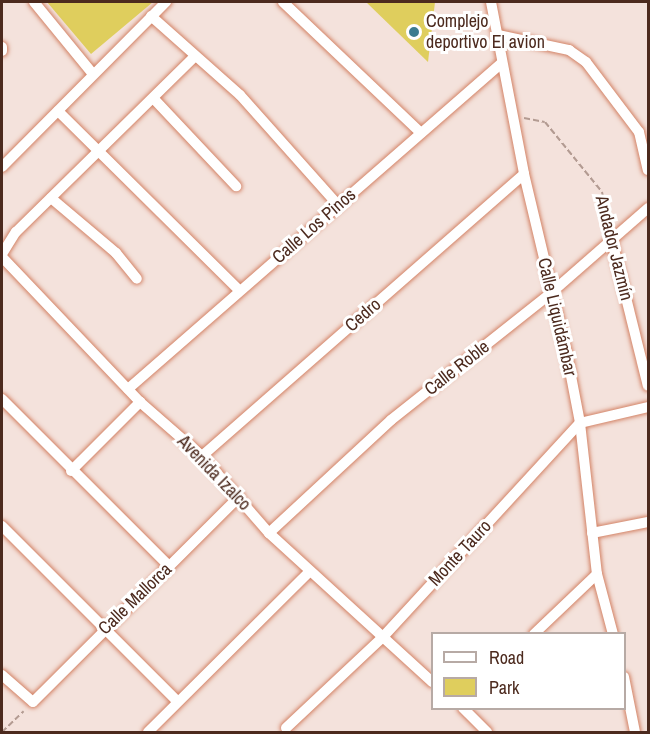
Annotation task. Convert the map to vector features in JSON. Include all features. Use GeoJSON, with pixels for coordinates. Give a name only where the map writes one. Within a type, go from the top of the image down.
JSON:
{"type":"FeatureCollection","features":[{"type":"Feature","properties":{"kind":"street"},"geometry":{"type":"LineString","coordinates":[[34,2],[93,74]]}},
{"type":"Feature","properties":{"kind":"street"},"geometry":{"type":"LineString","coordinates":[[2,167],[166,2]]}},
{"type":"Feature","properties":{"kind":"street"},"geometry":{"type":"LineString","coordinates":[[283,2],[421,133]]}},
{"type":"Feature","properties":{"kind":"street","name":"Calle Liquidámbar"},"geometry":{"type":"LineString","coordinates":[[491,2],[501,64],[515,118],[524,174],[580,423],[597,574],[613,632]]}},
{"type":"Feature","properties":{"kind":"street"},"geometry":{"type":"LineString","coordinates":[[151,16],[240,95],[338,206]]}},
{"type":"Feature","properties":{"kind":"street"},"geometry":{"type":"LineString","coordinates":[[498,35],[569,50],[586,62],[639,132],[648,170]]}},
{"type":"Feature","properties":{"kind":"street"},"geometry":{"type":"LineString","coordinates":[[2,256],[16,232],[154,99],[195,56]]}},
{"type":"Feature","properties":{"kind":"street","name":"Calle Los Pinos"},"geometry":{"type":"LineString","coordinates":[[128,389],[501,64]]}},
{"type":"Feature","properties":{"kind":"street"},"geometry":{"type":"LineString","coordinates":[[154,99],[236,186]]}},
{"type":"Feature","properties":{"kind":"street"},"geometry":{"type":"LineString","coordinates":[[58,111],[239,290]]}},
{"type":"Feature","properties":{"kind":"street","name":"Cedro"},"geometry":{"type":"LineString","coordinates":[[202,456],[524,174]]}},
{"type":"Feature","properties":{"kind":"street"},"geometry":{"type":"LineString","coordinates":[[51,198],[116,253],[137,279]]}},
{"type":"Feature","properties":{"kind":"street","name":"Calle Roble"},"geometry":{"type":"LineString","coordinates":[[269,533],[391,420],[551,293],[648,208]]}},
{"type":"Feature","properties":{"kind":"street","name":"Andador Jazmín"},"geometry":{"type":"LineString","coordinates":[[612,241],[648,386]]}},
{"type":"Feature","properties":{"kind":"street","name":"Avenida Izalco"},"geometry":{"type":"LineString","coordinates":[[2,256],[140,402],[202,456],[269,533],[431,681]]}},
{"type":"Feature","properties":{"kind":"street"},"geometry":{"type":"LineString","coordinates":[[2,399],[71,471],[169,566]]}},
{"type":"Feature","properties":{"kind":"street"},"geometry":{"type":"LineString","coordinates":[[71,471],[140,402]]}},
{"type":"Feature","properties":{"kind":"street"},"geometry":{"type":"LineString","coordinates":[[580,423],[648,407]]}},
{"type":"Feature","properties":{"kind":"street","name":"Monte Tauro"},"geometry":{"type":"LineString","coordinates":[[286,728],[382,638],[580,423]]}},
{"type":"Feature","properties":{"kind":"street","name":"Calle Mallorca"},"geometry":{"type":"LineString","coordinates":[[33,702],[239,497]]}},
{"type":"Feature","properties":{"kind":"street"},"geometry":{"type":"LineString","coordinates":[[592,533],[648,522]]}},
{"type":"Feature","properties":{"kind":"street"},"geometry":{"type":"LineString","coordinates":[[2,526],[177,701]]}},
{"type":"Feature","properties":{"kind":"street"},"geometry":{"type":"LineString","coordinates":[[148,732],[309,572]]}},
{"type":"Feature","properties":{"kind":"street"},"geometry":{"type":"LineString","coordinates":[[535,632],[597,574]]}},
{"type":"Feature","properties":{"kind":"street"},"geometry":{"type":"LineString","coordinates":[[2,675],[33,702]]}},
{"type":"Feature","properties":{"kind":"street"},"geometry":{"type":"LineString","coordinates":[[626,687],[635,732]]}},
{"type":"Feature","properties":{"kind":"street"},"geometry":{"type":"LineString","coordinates":[[465,710],[487,732]]}},
{"type":"Feature","properties":{"kind":"path","name":"Andador Jazmín"},"geometry":{"type":"LineString","coordinates":[[515,118],[537,118],[545,122],[602,192],[612,241]]}},
{"type":"Feature","properties":{"kind":"path"},"geometry":{"type":"LineString","coordinates":[[2,732],[33,702]]}},
{"type":"Feature","properties":{"kind":"green space"},"geometry":{"type":"Polygon","coordinates":[[[47,2],[153,2],[91,54],[47,2]]]}},
{"type":"Feature","properties":{"kind":"green space","name":"Complejo deportivo El avion"},"geometry":{"type":"Polygon","coordinates":[[[366,2],[435,2],[428,62],[366,2]]]}},
{"type":"Feature","properties":{"kind":"place","name":"Complejo deportivo El avion"},"geometry":{"type":"Point","coordinates":[414,32]}}]}
